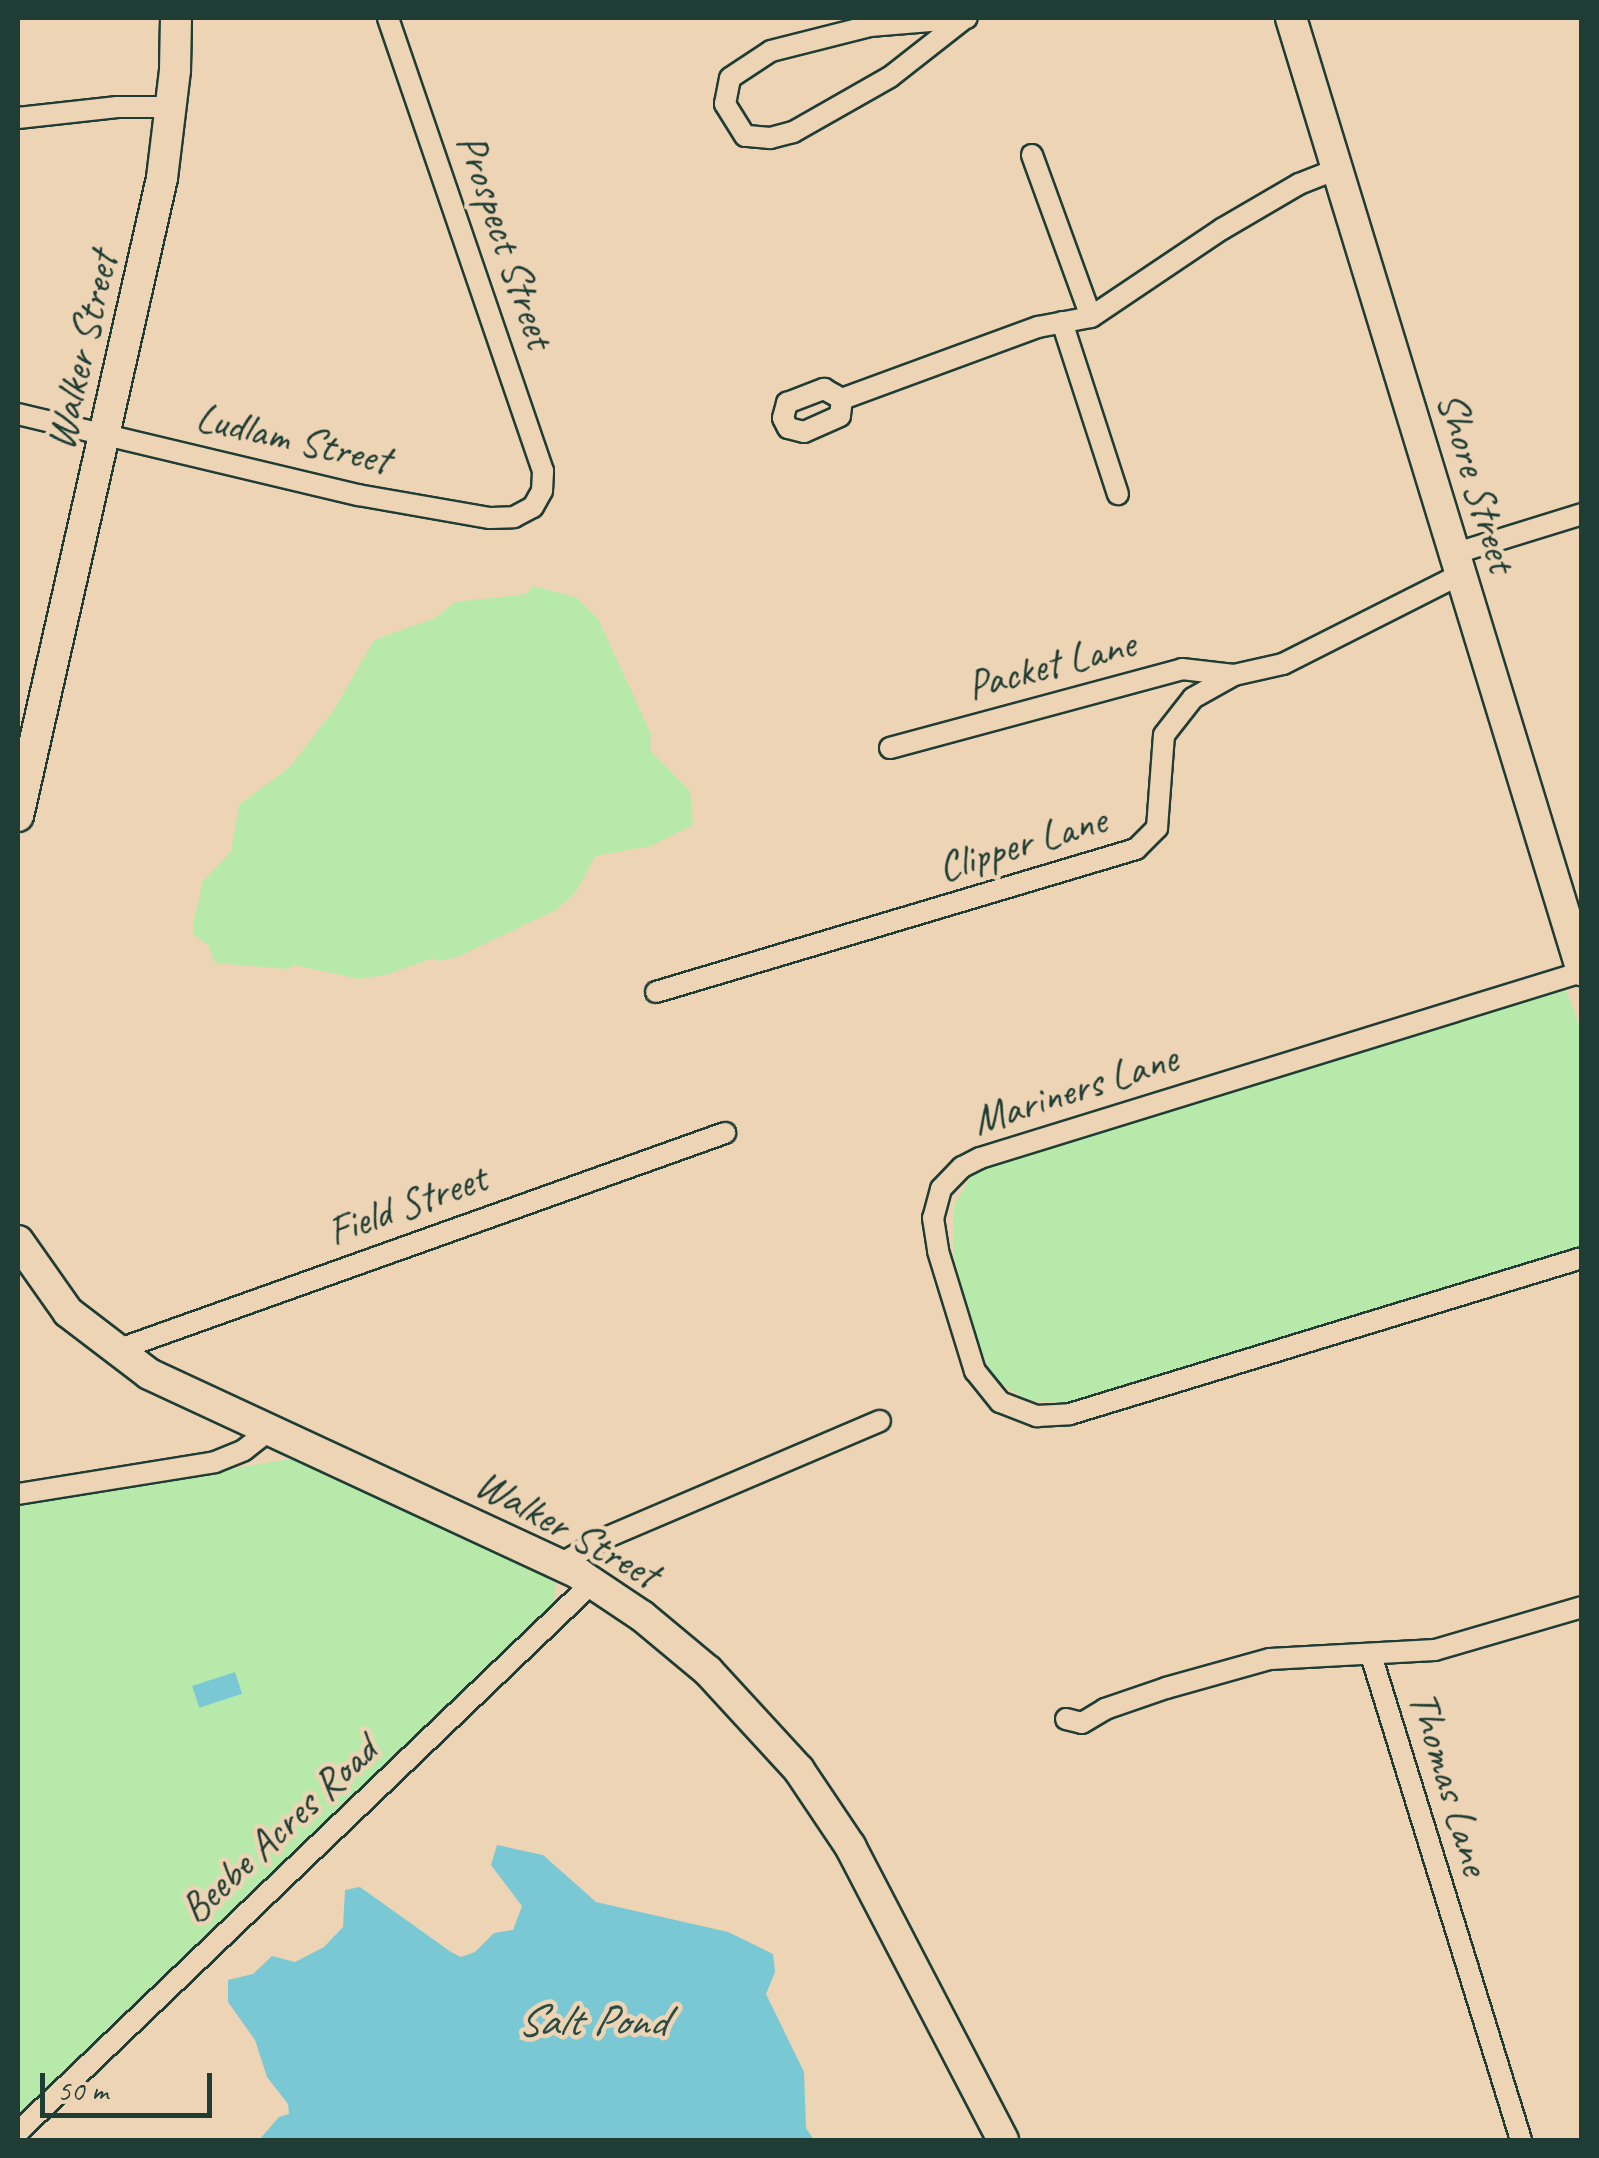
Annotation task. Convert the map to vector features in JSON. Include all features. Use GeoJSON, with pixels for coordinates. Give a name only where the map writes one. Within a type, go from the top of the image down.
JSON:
{"type":"FeatureCollection","features":[{"type":"Feature","properties":{"kind":"street","name":"Walker Street"},"geometry":{"type":"LineString","coordinates":[[18,816],[108,433],[162,178],[172,107],[176,18]]}},
{"type":"Feature","properties":{"kind":"street","name":"Prospect Street"},"geometry":{"type":"LineString","coordinates":[[388,18],[512,374],[543,470],[542,492]]}},
{"type":"Feature","properties":{"kind":"street"},"geometry":{"type":"LineString","coordinates":[[965,18],[890,77],[782,136],[745,136],[724,104],[730,78],[771,51],[870,26],[965,18]]}},
{"type":"Feature","properties":{"kind":"street","name":"Shore Street"},"geometry":{"type":"LineString","coordinates":[[1291,18],[1582,971]]}},
{"type":"Feature","properties":{"kind":"street"},"geometry":{"type":"LineString","coordinates":[[18,118],[125,106],[172,107]]}},
{"type":"Feature","properties":{"kind":"street"},"geometry":{"type":"LineString","coordinates":[[1032,155],[1091,317]]}},
{"type":"Feature","properties":{"kind":"street"},"geometry":{"type":"LineString","coordinates":[[842,400],[1062,322],[1091,317],[1222,228],[1299,184],[1337,168]]}},
{"type":"Feature","properties":{"kind":"street"},"geometry":{"type":"LineString","coordinates":[[1062,322],[1118,494]]}},
{"type":"Feature","properties":{"kind":"street","name":"Ludlam Street"},"geometry":{"type":"LineString","coordinates":[[18,414],[358,495],[490,518],[524,513],[542,492]]}},
{"type":"Feature","properties":{"kind":"street","name":"Clipper Lane"},"geometry":{"type":"LineString","coordinates":[[656,992],[1136,849],[1157,828],[1164,735],[1193,698],[1234,675],[1282,664],[1456,565],[1582,514]]}},
{"type":"Feature","properties":{"kind":"street","name":"Packet Lane"},"geometry":{"type":"LineString","coordinates":[[890,748],[1182,669],[1234,675]]}},
{"type":"Feature","properties":{"kind":"street","name":"Mariners Lane"},"geometry":{"type":"LineString","coordinates":[[1582,971],[980,1158],[962,1168],[942,1189],[934,1218],[938,1251],[976,1371],[1000,1402],[1037,1416],[1070,1414],[1582,1258]]}},
{"type":"Feature","properties":{"kind":"street","name":"Field Street"},"geometry":{"type":"LineString","coordinates":[[114,1351],[725,1133]]}},
{"type":"Feature","properties":{"kind":"street","name":"Walker Street"},"geometry":{"type":"LineString","coordinates":[[18,1241],[68,1312],[114,1351],[187,1395],[560,1564],[642,1616],[728,1690],[822,1801],[850,1846],[1003,2140]]}},
{"type":"Feature","properties":{"kind":"street"},"geometry":{"type":"LineString","coordinates":[[560,1564],[602,1539],[880,1421]]}},
{"type":"Feature","properties":{"kind":"street"},"geometry":{"type":"LineString","coordinates":[[18,1494],[215,1462],[244,1450],[270,1430]]}},
{"type":"Feature","properties":{"kind":"street","name":"Beebe Acres Road"},"geometry":{"type":"LineString","coordinates":[[18,2132],[592,1583]]}},
{"type":"Feature","properties":{"kind":"street","name":"Thomas Lane"},"geometry":{"type":"LineString","coordinates":[[1521,2140],[1371,1655],[1435,1650],[1582,1607]]}},
{"type":"Feature","properties":{"kind":"street"},"geometry":{"type":"LineString","coordinates":[[1066,1719],[1082,1723],[1105,1709],[1166,1688],[1270,1659],[1371,1655]]}},
{"type":"Feature","properties":{"kind":"green space"},"geometry":{"type":"Polygon","coordinates":[[[533,586],[576,597],[598,619],[651,734],[650,750],[690,791],[693,825],[651,846],[595,856],[576,892],[556,910],[457,957],[440,961],[433,958],[385,975],[359,979],[295,965],[287,969],[215,963],[208,945],[193,934],[193,925],[203,881],[231,852],[239,805],[290,767],[335,708],[374,640],[435,618],[455,602],[527,594],[533,586]]]}},
{"type":"Feature","properties":{"kind":"green space"},"geometry":{"type":"Polygon","coordinates":[[[1565,987],[1581,1030],[1581,1247],[1085,1398],[1060,1403],[1027,1400],[1000,1383],[990,1371],[973,1332],[953,1253],[954,1205],[980,1169],[1565,987]]]}},
{"type":"Feature","properties":{"kind":"green space"},"geometry":{"type":"Polygon","coordinates":[[[296,1458],[556,1579],[554,1602],[18,2117],[18,1503],[296,1458]]]}},
{"type":"Feature","properties":{"kind":"water"},"geometry":{"type":"Polygon","coordinates":[[[235,1672],[242,1694],[199,1708],[192,1686],[235,1672]]]}},
{"type":"Feature","properties":{"kind":"water","name":"Salt Pond"},"geometry":{"type":"Polygon","coordinates":[[[497,1845],[543,1855],[596,1902],[728,1932],[773,1954],[775,1972],[766,1994],[804,2072],[806,2128],[814,2140],[259,2140],[279,2117],[289,2114],[288,2104],[267,2077],[255,2040],[228,2002],[228,1980],[253,1974],[272,1956],[295,1962],[324,1947],[343,1927],[345,1890],[360,1887],[451,1952],[461,1957],[475,1952],[494,1933],[513,1930],[522,1906],[491,1865],[497,1845]]]}}]}
